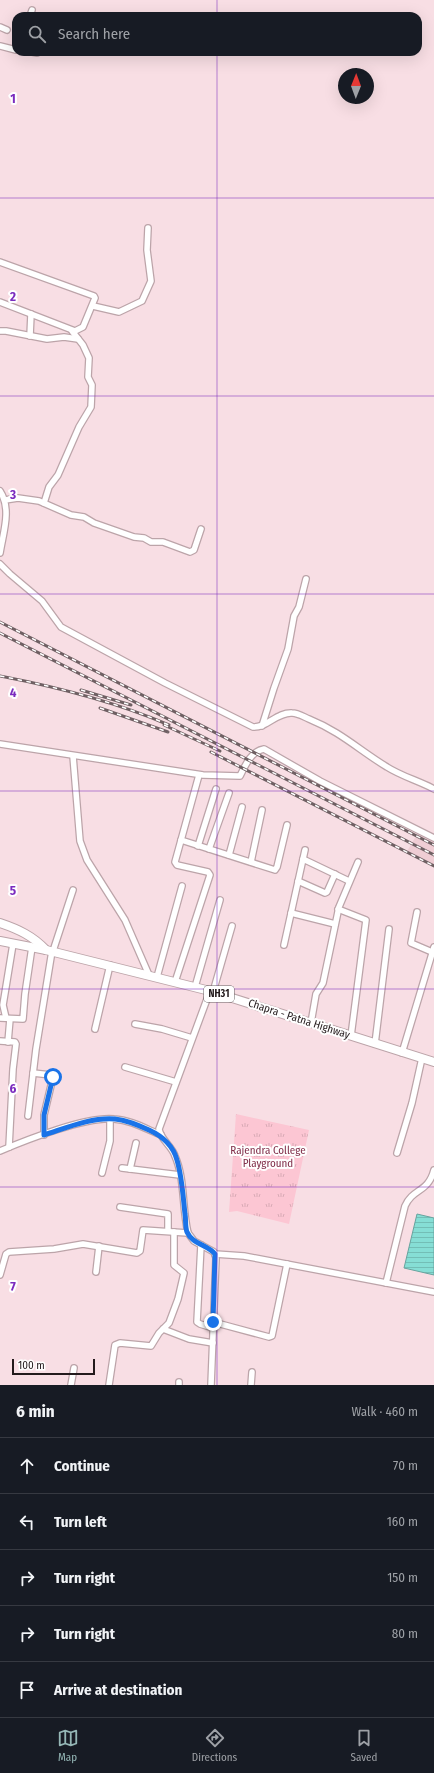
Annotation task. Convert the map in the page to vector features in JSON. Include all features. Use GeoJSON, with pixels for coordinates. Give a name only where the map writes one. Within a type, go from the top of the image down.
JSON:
{"type":"FeatureCollection","features":[{"type":"Feature","properties":{"kind":"highway"},"geometry":{"type":"LineString","coordinates":[[0,923],[28,935],[51,951]]}},
{"type":"Feature","properties":{"kind":"highway","name":"Chapra - Patna Highway"},"geometry":{"type":"LineString","coordinates":[[0,941],[51,951],[195,987],[434,1062]]}},
{"type":"Feature","properties":{"kind":"street"},"geometry":{"type":"LineString","coordinates":[[0,28],[7,30]]}},
{"type":"Feature","properties":{"kind":"street"},"geometry":{"type":"LineString","coordinates":[[0,46],[12,49]]}},
{"type":"Feature","properties":{"kind":"street"},"geometry":{"type":"LineString","coordinates":[[93,306],[121,312],[142,301],[151,281],[147,250],[148,228]]}},
{"type":"Feature","properties":{"kind":"street"},"geometry":{"type":"LineString","coordinates":[[0,262],[95,296],[93,306],[83,327],[79,331],[72,331],[0,302]]}},
{"type":"Feature","properties":{"kind":"street"},"geometry":{"type":"LineString","coordinates":[[30,336],[31,314]]}},
{"type":"Feature","properties":{"kind":"street"},"geometry":{"type":"LineString","coordinates":[[0,331],[6,330],[50,340],[64,337],[78,339]]}},
{"type":"Feature","properties":{"kind":"street"},"geometry":{"type":"LineString","coordinates":[[44,503],[49,487],[58,475],[79,427],[91,407],[92,385],[88,376],[89,358],[72,331]]}},
{"type":"Feature","properties":{"kind":"street"},"geometry":{"type":"LineString","coordinates":[[0,491],[5,500],[5,525],[0,552]]}},
{"type":"Feature","properties":{"kind":"street"},"geometry":{"type":"LineString","coordinates":[[5,500],[24,498],[44,503],[71,515],[84,517],[94,523],[134,537],[144,538],[151,542],[163,542],[190,552],[194,550],[201,529]]}},
{"type":"Feature","properties":{"kind":"street"},"geometry":{"type":"LineString","coordinates":[[0,564],[42,601],[57,624],[67,631],[165,684],[248,725],[256,727],[262,726],[278,716],[288,713],[297,714],[325,726],[350,740],[387,767],[434,789]]}},
{"type":"Feature","properties":{"kind":"street"},"geometry":{"type":"LineString","coordinates":[[262,726],[288,649],[294,616],[299,607],[306,579]]}},
{"type":"Feature","properties":{"kind":"street"},"geometry":{"type":"LineString","coordinates":[[0,745],[199,775],[240,776],[252,756],[258,750],[266,750],[320,781],[434,838]]}},
{"type":"Feature","properties":{"kind":"street"},"geometry":{"type":"LineString","coordinates":[[73,756],[82,851],[125,920],[153,976]]}},
{"type":"Feature","properties":{"kind":"street"},"geometry":{"type":"LineString","coordinates":[[175,982],[210,875],[208,872],[176,864],[175,860],[199,775]]}},
{"type":"Feature","properties":{"kind":"street"},"geometry":{"type":"LineString","coordinates":[[198,846],[216,789]]}},
{"type":"Feature","properties":{"kind":"street"},"geometry":{"type":"LineString","coordinates":[[209,849],[229,793]]}},
{"type":"Feature","properties":{"kind":"street"},"geometry":{"type":"LineString","coordinates":[[229,855],[242,807]]}},
{"type":"Feature","properties":{"kind":"street"},"geometry":{"type":"LineString","coordinates":[[251,862],[262,810]]}},
{"type":"Feature","properties":{"kind":"street"},"geometry":{"type":"LineString","coordinates":[[181,840],[276,869],[287,825]]}},
{"type":"Feature","properties":{"kind":"street"},"geometry":{"type":"LineString","coordinates":[[284,945],[305,850]]}},
{"type":"Feature","properties":{"kind":"street"},"geometry":{"type":"LineString","coordinates":[[303,859],[349,881]]}},
{"type":"Feature","properties":{"kind":"street"},"geometry":{"type":"LineString","coordinates":[[311,1023],[316,994],[323,984],[338,909],[358,862]]}},
{"type":"Feature","properties":{"kind":"street"},"geometry":{"type":"LineString","coordinates":[[298,881],[326,893],[335,874]]}},
{"type":"Feature","properties":{"kind":"street"},"geometry":{"type":"LineString","coordinates":[[153,976],[182,886]]}},
{"type":"Feature","properties":{"kind":"street"},"geometry":{"type":"LineString","coordinates":[[28,1116],[51,951],[73,890]]}},
{"type":"Feature","properties":{"kind":"street"},"geometry":{"type":"LineString","coordinates":[[195,987],[220,900]]}},
{"type":"Feature","properties":{"kind":"street"},"geometry":{"type":"LineString","coordinates":[[338,909],[366,920],[351,1036]]}},
{"type":"Feature","properties":{"kind":"street"},"geometry":{"type":"LineString","coordinates":[[402,1053],[433,949],[411,943],[417,912]]}},
{"type":"Feature","properties":{"kind":"street"},"geometry":{"type":"LineString","coordinates":[[291,914],[335,924]]}},
{"type":"Feature","properties":{"kind":"street"},"geometry":{"type":"LineString","coordinates":[[160,1135],[160,1125],[192,1038],[211,992],[232,926]]}},
{"type":"Feature","properties":{"kind":"street"},"geometry":{"type":"LineString","coordinates":[[375,1044],[389,929]]}},
{"type":"Feature","properties":{"kind":"street"},"geometry":{"type":"LineString","coordinates":[[8,1042],[2,1005],[13,944]]}},
{"type":"Feature","properties":{"kind":"street"},"geometry":{"type":"LineString","coordinates":[[5,1018],[21,1020],[23,1018],[32,947]]}},
{"type":"Feature","properties":{"kind":"street"},"geometry":{"type":"LineString","coordinates":[[95,1030],[110,965]]}},
{"type":"Feature","properties":{"kind":"street"},"geometry":{"type":"LineString","coordinates":[[135,1024],[162,1029],[192,1038]]}},
{"type":"Feature","properties":{"kind":"street"},"geometry":{"type":"LineString","coordinates":[[0,1041],[15,1042],[16,1044],[13,1069],[9,1147]]}},
{"type":"Feature","properties":{"kind":"street"},"geometry":{"type":"LineString","coordinates":[[397,1154],[410,1110],[422,1058]]}},
{"type":"Feature","properties":{"kind":"street"},"geometry":{"type":"LineString","coordinates":[[125,1067],[176,1082]]}},
{"type":"Feature","properties":{"kind":"street"},"geometry":{"type":"LineString","coordinates":[[33,1073],[51,1074],[53,1077],[44,1115],[44,1135]]}},
{"type":"Feature","properties":{"kind":"street"},"geometry":{"type":"LineString","coordinates":[[0,1151],[85,1122],[110,1119],[131,1122],[160,1135],[174,1152],[180,1175],[188,1233],[194,1241],[211,1250],[215,1254],[244,1256],[434,1292]]}},
{"type":"Feature","properties":{"kind":"street"},"geometry":{"type":"LineString","coordinates":[[102,1173],[109,1147],[110,1119]]}},
{"type":"Feature","properties":{"kind":"street"},"geometry":{"type":"LineString","coordinates":[[130,1169],[136,1143]]}},
{"type":"Feature","properties":{"kind":"street"},"geometry":{"type":"LineString","coordinates":[[122,1168],[180,1175]]}},
{"type":"Feature","properties":{"kind":"street"},"geometry":{"type":"LineString","coordinates":[[386,1283],[405,1206],[409,1199],[431,1181],[434,1170]]}},
{"type":"Feature","properties":{"kind":"street"},"geometry":{"type":"LineString","coordinates":[[109,1385],[115,1344],[120,1343],[150,1346],[168,1325],[178,1299],[183,1274],[183,1271],[174,1265],[168,1214],[120,1207]]}},
{"type":"Feature","properties":{"kind":"street"},"geometry":{"type":"LineString","coordinates":[[0,1275],[6,1254],[9,1252],[54,1249],[76,1244],[99,1246],[137,1253],[140,1251],[143,1230],[188,1233]]}},
{"type":"Feature","properties":{"kind":"street"},"geometry":{"type":"LineString","coordinates":[[201,1245],[197,1322],[213,1328]]}},
{"type":"Feature","properties":{"kind":"street"},"geometry":{"type":"LineString","coordinates":[[96,1272],[99,1246]]}},
{"type":"Feature","properties":{"kind":"street"},"geometry":{"type":"LineString","coordinates":[[211,1385],[215,1254]]}},
{"type":"Feature","properties":{"kind":"street"},"geometry":{"type":"LineString","coordinates":[[213,1322],[269,1337],[272,1336],[287,1264]]}},
{"type":"Feature","properties":{"kind":"street"},"geometry":{"type":"LineString","coordinates":[[163,1329],[189,1339],[212,1343]]}},
{"type":"Feature","properties":{"kind":"street"},"geometry":{"type":"LineString","coordinates":[[71,1385],[74,1368]]}},
{"type":"Feature","properties":{"kind":"street"},"geometry":{"type":"LineString","coordinates":[[251,1385],[252,1372]]}},
{"type":"Feature","properties":{"kind":"shaded area"},"geometry":{"type":"Polygon","coordinates":[[[419,831],[434,833],[434,866],[406,853],[419,831]]]}},
{"type":"Feature","properties":{"kind":"green space","name":"Rajendra College Playground"},"geometry":{"type":"Polygon","coordinates":[[[236,1114],[309,1130],[289,1224],[237,1211],[229,1212],[236,1114]]]}},
{"type":"Feature","properties":{"kind":"water"},"geometry":{"type":"Polygon","coordinates":[[[417,1214],[434,1218],[434,1275],[404,1268],[417,1214]]]}},
{"type":"Feature","properties":{"kind":"railway"},"geometry":{"type":"LineString","coordinates":[[0,622],[434,845]]}},
{"type":"Feature","properties":{"kind":"railway"},"geometry":{"type":"LineString","coordinates":[[0,633],[434,855]]}},
{"type":"Feature","properties":{"kind":"railway"},"geometry":{"type":"LineString","coordinates":[[0,676],[43,685],[107,702],[169,725]]}},
{"type":"Feature","properties":{"kind":"railway"},"geometry":{"type":"LineString","coordinates":[[81,690],[131,705]]}},
{"type":"Feature","properties":{"kind":"railway"},"geometry":{"type":"LineString","coordinates":[[100,708],[168,732]]}},
{"type":"Feature","properties":{"kind":"railway"},"geometry":{"type":"LineString","coordinates":[[164,725],[220,751]]}},
{"type":"Feature","properties":{"kind":"railway"},"geometry":{"type":"LineString","coordinates":[[211,752],[434,866]]}},
{"type":"Feature","properties":{"kind":"route"},"geometry":{"type":"LineString","coordinates":[[53,1077],[44,1115],[44,1135],[85,1122],[100,1119],[114,1119],[131,1122],[160,1135],[169,1144],[177,1159],[180,1172],[188,1233],[194,1241],[214,1252],[216,1258],[213,1322]]}}]}
